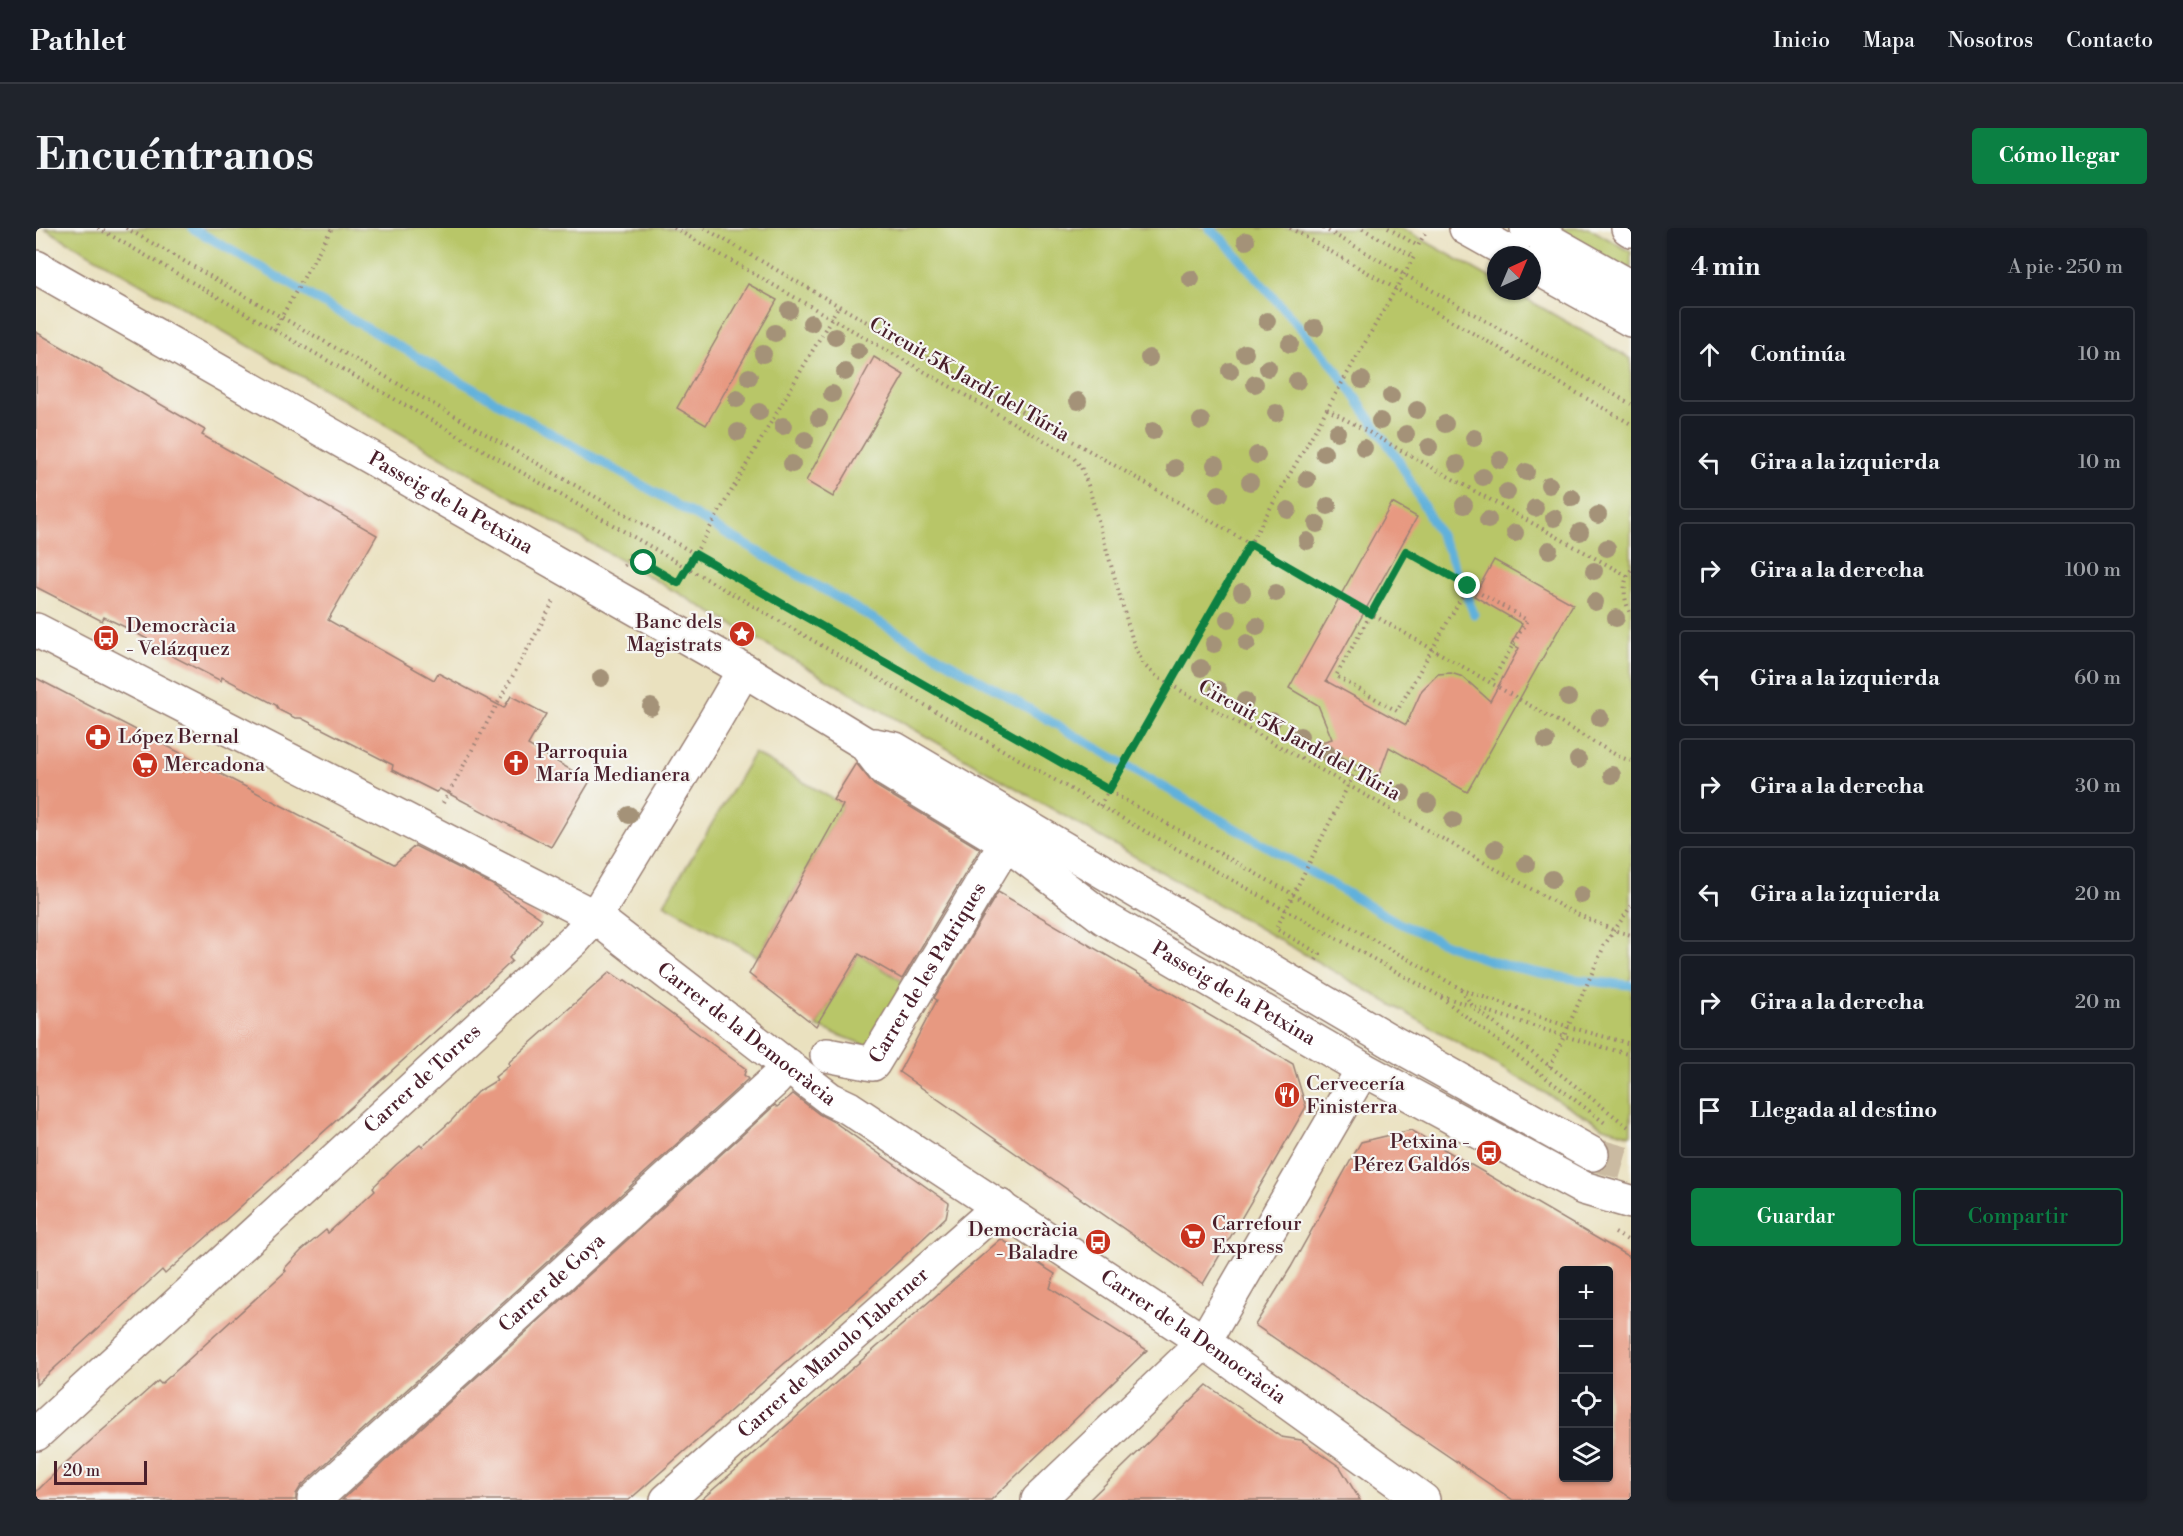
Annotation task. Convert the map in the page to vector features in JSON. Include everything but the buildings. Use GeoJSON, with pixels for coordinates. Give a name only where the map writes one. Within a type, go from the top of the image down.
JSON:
{"type":"FeatureCollection","features":[{"type":"Feature","properties":{"kind":"street"},"geometry":{"type":"LineString","coordinates":[[1466,228],[1498,246]]}},
{"type":"Feature","properties":{"kind":"street"},"geometry":{"type":"LineString","coordinates":[[1527,228],[1631,287]]}},
{"type":"Feature","properties":{"kind":"street","name":"Passeig de la Petxina"},"geometry":{"type":"LineString","coordinates":[[36,267],[744,670],[864,743],[895,749],[1392,1042],[1600,1141]]}},
{"type":"Feature","properties":{"kind":"street"},"geometry":{"type":"LineString","coordinates":[[1541,270],[1631,320]]}},
{"type":"Feature","properties":{"kind":"street","name":"Carrer de la Democràcia"},"geometry":{"type":"LineString","coordinates":[[36,630],[595,917],[830,1099],[849,1108],[1000,1206],[1204,1342],[1423,1500]]}},
{"type":"Feature","properties":{"kind":"street","name":"Carrer de Torres"},"geometry":{"type":"LineString","coordinates":[[36,1434],[575,939],[595,917],[744,670]]}},
{"type":"Feature","properties":{"kind":"street","name":"Passeig de la Petxina"},"geometry":{"type":"LineString","coordinates":[[864,743],[884,769],[1006,843],[1104,918],[1364,1069],[1583,1188],[1631,1202]]}},
{"type":"Feature","properties":{"kind":"street","name":"Carrer de les Patriques"},"geometry":{"type":"LineString","coordinates":[[827,1055],[873,1064],[1006,843]]}},
{"type":"Feature","properties":{"kind":"street","name":"Carrer de Goya"},"geometry":{"type":"LineString","coordinates":[[314,1500],[775,1080],[788,1065]]}},
{"type":"Feature","properties":{"kind":"street"},"geometry":{"type":"LineString","coordinates":[[1038,1500],[1204,1342],[1364,1069]]}},
{"type":"Feature","properties":{"kind":"street"},"geometry":{"type":"LineString","coordinates":[[1583,1188],[1631,1213]]}},
{"type":"Feature","properties":{"kind":"street","name":"Carrer de Manolo Taberner"},"geometry":{"type":"LineString","coordinates":[[667,1500],[1000,1206]]}},
{"type":"Feature","properties":{"kind":"path"},"geometry":{"type":"LineString","coordinates":[[98,228],[1100,806],[1438,995],[1603,1121],[1600,1141]]}},
{"type":"Feature","properties":{"kind":"path"},"geometry":{"type":"LineString","coordinates":[[126,228],[1109,790],[1461,988],[1569,1027],[1631,1044]]}},
{"type":"Feature","properties":{"kind":"path"},"geometry":{"type":"LineString","coordinates":[[274,330],[332,228]]}},
{"type":"Feature","properties":{"kind":"path","name":"Circuit 5K Jardí del Túria"},"geometry":{"type":"LineString","coordinates":[[674,228],[1073,457],[1081,467],[1088,485],[1134,645],[1144,665],[1156,677],[1570,911],[1613,930],[1631,935]]}},
{"type":"Feature","properties":{"kind":"path"},"geometry":{"type":"LineString","coordinates":[[704,228],[1491,683],[1631,761]]}},
{"type":"Feature","properties":{"kind":"path"},"geometry":{"type":"LineString","coordinates":[[1290,228],[1631,424]]}},
{"type":"Feature","properties":{"kind":"path"},"geometry":{"type":"LineString","coordinates":[[1323,228],[1631,404]]}},
{"type":"Feature","properties":{"kind":"path"},"geometry":{"type":"LineString","coordinates":[[1100,806],[1414,257],[1361,228]]}},
{"type":"Feature","properties":{"kind":"path"},"geometry":{"type":"LineString","coordinates":[[1388,228],[1418,246],[1425,233]]}},
{"type":"Feature","properties":{"kind":"path"},"geometry":{"type":"LineString","coordinates":[[623,568],[630,555],[678,583],[839,305]]}},
{"type":"Feature","properties":{"kind":"path"},"geometry":{"type":"LineString","coordinates":[[1327,409],[1629,577]]}},
{"type":"Feature","properties":{"kind":"path"},"geometry":{"type":"LineString","coordinates":[[1468,586],[1397,711],[1336,676],[1406,551],[1468,586],[1527,620],[1491,683]]}},
{"type":"Feature","properties":{"kind":"path"},"geometry":{"type":"LineString","coordinates":[[1631,570],[1624,601],[1631,615]]}},
{"type":"Feature","properties":{"kind":"path"},"geometry":{"type":"LineString","coordinates":[[428,830],[570,571]]}},
{"type":"Feature","properties":{"kind":"path"},"geometry":{"type":"LineString","coordinates":[[1313,965],[1320,954],[1276,929],[1358,766]]}},
{"type":"Feature","properties":{"kind":"path"},"geometry":{"type":"LineString","coordinates":[[1550,1067],[1613,930],[1631,906]]}},
{"type":"Feature","properties":{"kind":"path"},"geometry":{"type":"LineString","coordinates":[[1461,988],[1473,1007],[1631,1129]]}},
{"type":"Feature","properties":{"kind":"path"},"geometry":{"type":"LineString","coordinates":[[1438,995],[1631,1055]]}},
{"type":"Feature","properties":{"kind":"green space"},"geometry":{"type":"Polygon","coordinates":[[[44,228],[1402,228],[1487,276],[1487,300],[1529,300],[1631,359],[1631,1135],[1604,1127],[44,228]]]}},
{"type":"Feature","properties":{"kind":"green space"},"geometry":{"type":"Polygon","coordinates":[[[1547,228],[1589,228],[1631,252],[1631,275],[1547,228]]]}},
{"type":"Feature","properties":{"kind":"green space"},"geometry":{"type":"Polygon","coordinates":[[[754,753],[843,805],[758,957],[664,904],[754,753]]]}},
{"type":"Feature","properties":{"kind":"green space"},"geometry":{"type":"Polygon","coordinates":[[[859,954],[910,986],[875,1049],[816,1026],[859,954]]]}},
{"type":"Feature","properties":{"kind":"waterway"},"geometry":{"type":"LineString","coordinates":[[192,228],[705,521],[1397,922],[1466,952],[1508,966],[1570,978],[1631,985]]}},
{"type":"Feature","properties":{"kind":"waterway"},"geometry":{"type":"LineString","coordinates":[[1209,228],[1224,241],[1333,365],[1398,459],[1449,552],[1474,614]]}},
{"type":"Feature","properties":{"kind":"tunnel"},"geometry":{"type":"LineString","coordinates":[[1592,1154],[1631,1165]]}},
{"type":"Feature","properties":{"kind":"place","name":"Banc dels Magistrats"},"geometry":{"type":"Point","coordinates":[742,634]}},
{"type":"Feature","properties":{"kind":"place","name":"Democràcia - Velázquez"},"geometry":{"type":"Point","coordinates":[106,638]}},
{"type":"Feature","properties":{"kind":"place","name":"López Bernal"},"geometry":{"type":"Point","coordinates":[98,737]}},
{"type":"Feature","properties":{"kind":"place","name":"Parroquia María Medianera"},"geometry":{"type":"Point","coordinates":[516,763]}},
{"type":"Feature","properties":{"kind":"place","name":"Mercadona"},"geometry":{"type":"Point","coordinates":[145,765]}},
{"type":"Feature","properties":{"kind":"place","name":"Cervecería Finisterra"},"geometry":{"type":"Point","coordinates":[1287,1095]}},
{"type":"Feature","properties":{"kind":"place","name":"Petxina - Pérez Galdós"},"geometry":{"type":"Point","coordinates":[1489,1153]}},
{"type":"Feature","properties":{"kind":"place","name":"Carrefour Express"},"geometry":{"type":"Point","coordinates":[1193,1236]}},
{"type":"Feature","properties":{"kind":"place","name":"Democràcia - Baladre"},"geometry":{"type":"Point","coordinates":[1098,1242]}},
{"type":"Feature","properties":{"kind":"route"},"geometry":{"type":"LineString","coordinates":[[644,563],[678,583],[695,554],[1109,790],[1250,544],[1371,614],[1406,551],[1468,586]]}}]}
